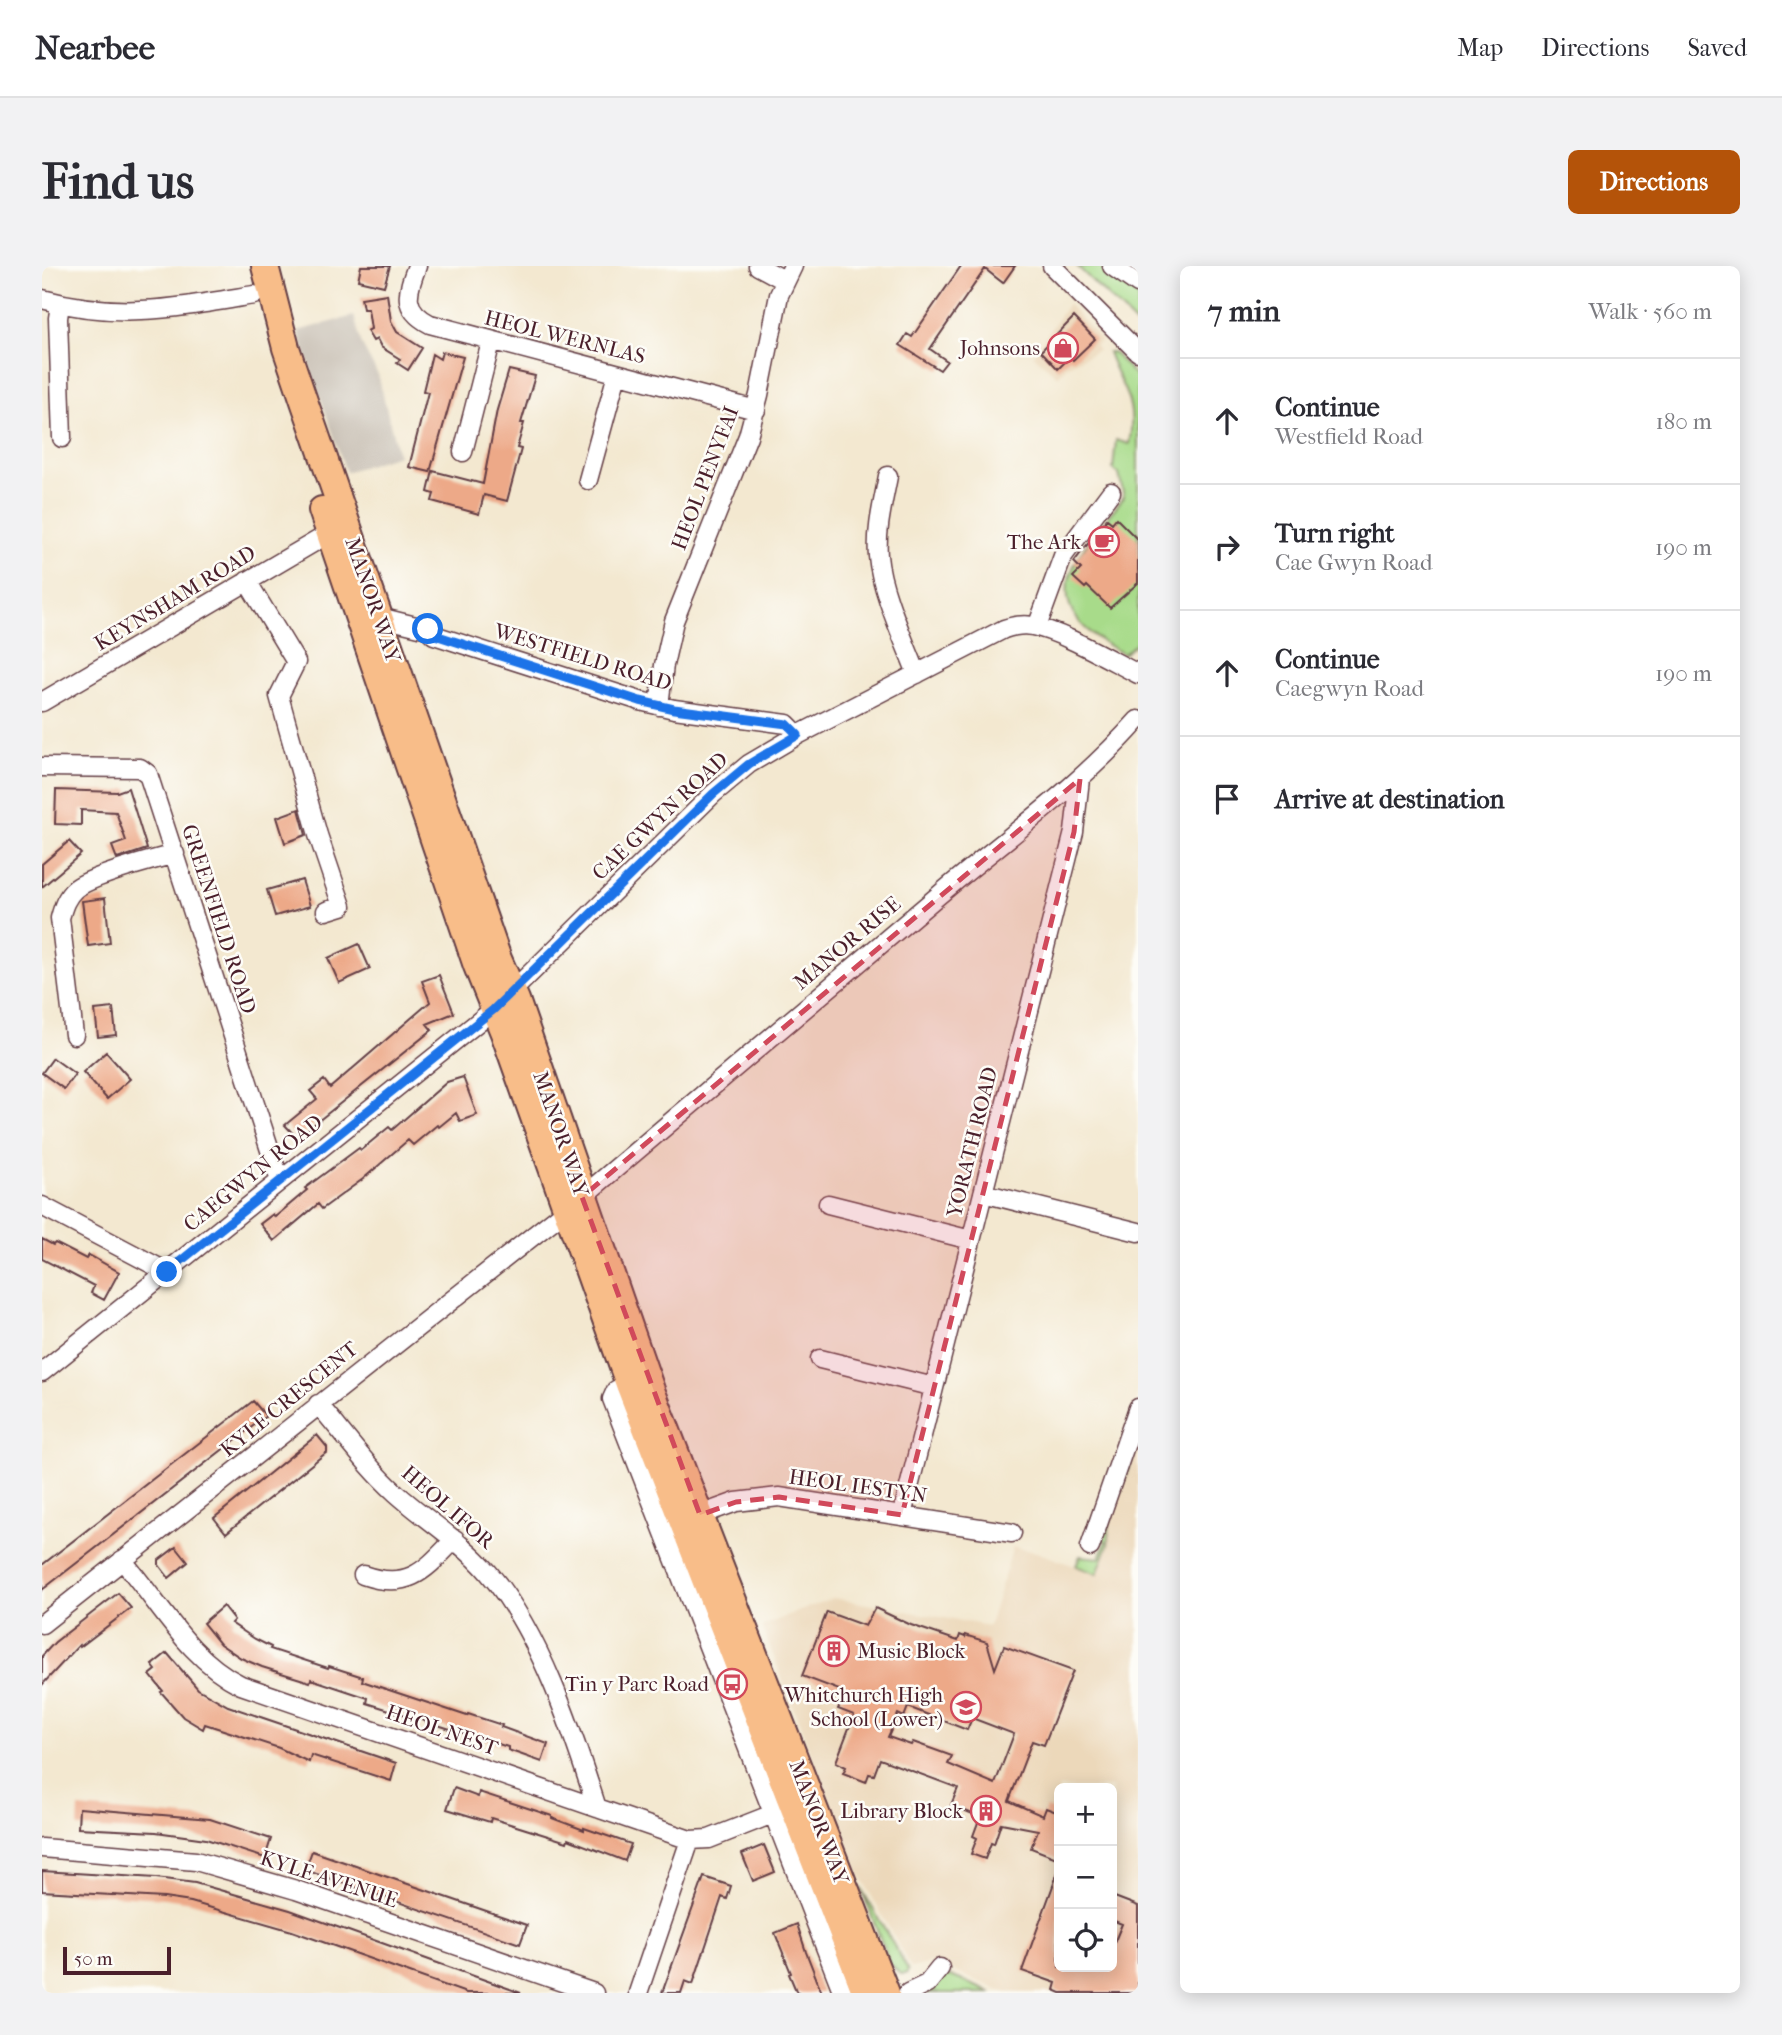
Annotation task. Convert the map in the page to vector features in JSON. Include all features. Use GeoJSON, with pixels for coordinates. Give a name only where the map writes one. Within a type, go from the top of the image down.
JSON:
{"type":"FeatureCollection","features":[{"type":"Feature","properties":{"kind":"highway","name":"MANOR WAY"},"geometry":{"type":"LineString","coordinates":[[248,266],[273,365],[493,1010],[643,1367],[886,1993]]}},
{"type":"Feature","properties":{"kind":"highway","name":"MANOR WAY"},"geometry":{"type":"LineString","coordinates":[[265,266],[286,348],[501,968],[512,991],[629,1384],[783,1810],[866,1993]]}},
{"type":"Feature","properties":{"kind":"street","name":"HEOL WERNLAS"},"geometry":{"type":"LineString","coordinates":[[417,266],[408,293],[412,310],[421,319],[491,342],[756,410]]}},
{"type":"Feature","properties":{"kind":"street"},"geometry":{"type":"LineString","coordinates":[[758,266],[789,273]]}},
{"type":"Feature","properties":{"kind":"street"},"geometry":{"type":"LineString","coordinates":[[1052,266],[1138,352]]}},
{"type":"Feature","properties":{"kind":"street"},"geometry":{"type":"LineString","coordinates":[[1112,266],[1138,284]]}},
{"type":"Feature","properties":{"kind":"street","name":"HEOL PENYFAI"},"geometry":{"type":"LineString","coordinates":[[659,706],[666,654],[674,621],[748,436],[756,410],[779,295],[789,273]]}},
{"type":"Feature","properties":{"kind":"street"},"geometry":{"type":"LineString","coordinates":[[42,299],[84,309],[136,312],[254,295]]}},
{"type":"Feature","properties":{"kind":"street"},"geometry":{"type":"LineString","coordinates":[[60,304],[58,318],[62,438]]}},
{"type":"Feature","properties":{"kind":"street"},"geometry":{"type":"LineString","coordinates":[[463,452],[491,342]]}},
{"type":"Feature","properties":{"kind":"street"},"geometry":{"type":"LineString","coordinates":[[589,480],[617,373]]}},
{"type":"Feature","properties":{"kind":"street"},"geometry":{"type":"LineString","coordinates":[[888,477],[878,528],[878,558],[888,595],[917,674]]}},
{"type":"Feature","properties":{"kind":"street"},"geometry":{"type":"LineString","coordinates":[[1037,627],[1063,556],[1111,492]]}},
{"type":"Feature","properties":{"kind":"street","name":"KEYNSHAM ROAD"},"geometry":{"type":"LineString","coordinates":[[42,702],[330,533]]}},
{"type":"Feature","properties":{"kind":"street"},"geometry":{"type":"LineString","coordinates":[[247,581],[296,662],[279,696],[318,835],[342,906],[327,912]]}},
{"type":"Feature","properties":{"kind":"street","name":"WESTFIELD ROAD"},"geometry":{"type":"LineString","coordinates":[[379,617],[428,629],[435,635],[659,706],[787,724],[798,735]]}},
{"type":"Feature","properties":{"kind":"street","name":"CAE GWYN ROAD"},"geometry":{"type":"LineString","coordinates":[[493,1010],[722,786],[749,764],[798,735],[1004,629],[1017,626],[1037,627],[1138,674]]}},
{"type":"Feature","properties":{"kind":"street"},"geometry":{"type":"LineString","coordinates":[[392,655],[400,644],[412,636],[435,635]]}},
{"type":"Feature","properties":{"kind":"street","name":"MANOR RISE"},"geometry":{"type":"LineString","coordinates":[[574,1203],[1080,779],[1113,749],[1138,720]]}},
{"type":"Feature","properties":{"kind":"street","name":"GREENFIELD ROAD"},"geometry":{"type":"LineString","coordinates":[[42,767],[144,770],[148,774],[280,1181]]}},
{"type":"Feature","properties":{"kind":"street","name":"YORATH ROAD"},"geometry":{"type":"LineString","coordinates":[[902,1515],[1074,832],[1080,779]]}},
{"type":"Feature","properties":{"kind":"street"},"geometry":{"type":"LineString","coordinates":[[74,1035],[60,918],[66,901],[77,887],[174,854]]}},
{"type":"Feature","properties":{"kind":"street","name":"CAEGWYN ROAD"},"geometry":{"type":"LineString","coordinates":[[42,1372],[493,1010]]}},
{"type":"Feature","properties":{"kind":"street"},"geometry":{"type":"LineString","coordinates":[[983,1193],[1138,1232]]}},
{"type":"Feature","properties":{"kind":"street","name":"KYLE CRESCENT"},"geometry":{"type":"LineString","coordinates":[[42,1624],[574,1203]]}},
{"type":"Feature","properties":{"kind":"street"},"geometry":{"type":"LineString","coordinates":[[828,1204],[971,1240]]}},
{"type":"Feature","properties":{"kind":"street"},"geometry":{"type":"LineString","coordinates":[[42,1206],[167,1272]]}},
{"type":"Feature","properties":{"kind":"street"},"geometry":{"type":"LineString","coordinates":[[820,1359],[934,1387]]}},
{"type":"Feature","properties":{"kind":"street","name":"HEOL IFOR"},"geometry":{"type":"LineString","coordinates":[[318,1404],[383,1481],[455,1539],[490,1574],[508,1598],[536,1646],[586,1771],[597,1808]]}},
{"type":"Feature","properties":{"kind":"street"},"geometry":{"type":"LineString","coordinates":[[1090,1547],[1138,1408]]}},
{"type":"Feature","properties":{"kind":"street","name":"HEOL IESTYN"},"geometry":{"type":"LineString","coordinates":[[700,1515],[736,1502],[779,1497],[1012,1533]]}},
{"type":"Feature","properties":{"kind":"street"},"geometry":{"type":"LineString","coordinates":[[363,1575],[380,1581],[395,1582],[411,1578],[424,1570],[455,1539]]}},
{"type":"Feature","properties":{"kind":"street","name":"HEOL NEST"},"geometry":{"type":"LineString","coordinates":[[122,1560],[201,1658],[226,1677],[264,1693],[690,1840]]}},
{"type":"Feature","properties":{"kind":"street"},"geometry":{"type":"LineString","coordinates":[[638,1993],[690,1840],[709,1839],[783,1810]]}},
{"type":"Feature","properties":{"kind":"street","name":"MANOR WAY"},"geometry":{"type":"LineString","coordinates":[[783,1810],[843,1993]]}},
{"type":"Feature","properties":{"kind":"street","name":"KYLE AVENUE"},"geometry":{"type":"LineString","coordinates":[[42,1848],[196,1861],[296,1890],[594,1993]]}},
{"type":"Feature","properties":{"kind":"street"},"geometry":{"type":"LineString","coordinates":[[908,1993],[927,1984],[940,1968]]}},
{"type":"Feature","properties":{"kind":"highlighted area"},"geometry":{"type":"Polygon","coordinates":[[[1080,779],[1074,832],[902,1515],[779,1497],[736,1502],[700,1515],[582,1197],[1080,779]]]}},
{"type":"Feature","properties":{"kind":"shaded area"},"geometry":{"type":"Polygon","coordinates":[[[1068,304],[1101,340],[1095,346],[1098,350],[1068,365],[1058,376],[1033,355],[1068,304]]]}},
{"type":"Feature","properties":{"kind":"shaded area"},"geometry":{"type":"Polygon","coordinates":[[[354,316],[362,345],[378,375],[398,455],[346,472],[298,331],[354,316]]]}},
{"type":"Feature","properties":{"kind":"shaded area","name":"Whitchurch High School (Lower)"},"geometry":{"type":"Polygon","coordinates":[[[1138,1443],[1138,1993],[1007,1993],[933,1963],[911,1968],[852,1860],[762,1626],[833,1598],[989,1626],[1013,1547],[1036,1552],[1097,1574],[1108,1545],[1110,1522],[1138,1443]]]}},
{"type":"Feature","properties":{"kind":"green space"},"geometry":{"type":"Polygon","coordinates":[[[1077,266],[1102,266],[1138,291],[1138,326],[1077,266]]]}},
{"type":"Feature","properties":{"kind":"green space"},"geometry":{"type":"Polygon","coordinates":[[[1108,352],[1113,352],[1138,379],[1138,641],[1124,654],[1094,635],[1076,617],[1068,598],[1069,580],[1077,560],[1124,497],[1119,474],[1113,469],[1116,440],[1129,444],[1130,405],[1108,352]]]}},
{"type":"Feature","properties":{"kind":"green space"},"geometry":{"type":"Polygon","coordinates":[[[1138,1434],[1138,1443],[1110,1522],[1108,1545],[1097,1574],[1076,1566],[1080,1556],[1100,1558],[1106,1541],[1101,1539],[1138,1434]]]}},
{"type":"Feature","properties":{"kind":"green space"},"geometry":{"type":"Polygon","coordinates":[[[861,1888],[908,1970],[906,1974],[900,1974],[890,1964],[861,1888]]]}},
{"type":"Feature","properties":{"kind":"green space"},"geometry":{"type":"Polygon","coordinates":[[[946,1974],[992,1993],[924,1993],[946,1974]]]}},
{"type":"Feature","properties":{"kind":"building"},"geometry":{"type":"Polygon","coordinates":[[[361,266],[390,266],[384,286],[358,280],[361,266]]]}},
{"type":"Feature","properties":{"kind":"building"},"geometry":{"type":"Polygon","coordinates":[[[961,266],[1015,266],[1003,283],[985,269],[930,349],[947,361],[940,370],[900,345],[907,334],[912,337],[961,266]]]}},
{"type":"Feature","properties":{"kind":"building"},"geometry":{"type":"Polygon","coordinates":[[[387,294],[391,321],[397,332],[422,348],[408,370],[397,363],[400,359],[381,347],[377,339],[373,341],[367,331],[371,329],[368,309],[363,309],[361,298],[387,294]]]}},
{"type":"Feature","properties":{"kind":"building"},"geometry":{"type":"Polygon","coordinates":[[[1074,317],[1095,339],[1073,360],[1070,357],[1058,369],[1041,351],[1074,317]]]}},
{"type":"Feature","properties":{"kind":"building"},"geometry":{"type":"Polygon","coordinates":[[[442,352],[463,357],[430,472],[409,467],[428,392],[423,391],[432,354],[440,359],[442,352]]]}},
{"type":"Feature","properties":{"kind":"building"},"geometry":{"type":"Polygon","coordinates":[[[509,370],[535,376],[521,423],[524,423],[517,448],[521,449],[507,501],[484,495],[479,514],[432,501],[434,494],[428,492],[433,471],[483,484],[497,410],[509,370]]]}},
{"type":"Feature","properties":{"kind":"building"},"geometry":{"type":"Polygon","coordinates":[[[1116,518],[1138,540],[1138,583],[1110,608],[1073,577],[1081,569],[1074,562],[1107,519],[1112,523],[1116,518]]]}},
{"type":"Feature","properties":{"kind":"building"},"geometry":{"type":"Polygon","coordinates":[[[128,788],[147,849],[117,859],[112,846],[126,841],[116,812],[81,810],[81,825],[55,824],[56,790],[117,792],[128,788]]]}},
{"type":"Feature","properties":{"kind":"building"},"geometry":{"type":"Polygon","coordinates":[[[299,809],[306,835],[285,843],[277,817],[299,809]]]}},
{"type":"Feature","properties":{"kind":"building"},"geometry":{"type":"Polygon","coordinates":[[[69,841],[81,854],[42,887],[42,864],[69,841]]]}},
{"type":"Feature","properties":{"kind":"building"},"geometry":{"type":"Polygon","coordinates":[[[302,880],[310,906],[275,916],[267,890],[302,880]]]}},
{"type":"Feature","properties":{"kind":"building"},"geometry":{"type":"Polygon","coordinates":[[[105,898],[110,943],[88,946],[82,901],[105,898]]]}},
{"type":"Feature","properties":{"kind":"building"},"geometry":{"type":"Polygon","coordinates":[[[359,944],[370,969],[339,983],[328,958],[359,944]]]}},
{"type":"Feature","properties":{"kind":"building"},"geometry":{"type":"Polygon","coordinates":[[[439,975],[454,1013],[427,1024],[432,1030],[297,1138],[285,1125],[317,1099],[310,1091],[324,1080],[330,1088],[430,1002],[422,981],[439,975]]]}},
{"type":"Feature","properties":{"kind":"building"},"geometry":{"type":"Polygon","coordinates":[[[113,1008],[116,1035],[98,1037],[95,1010],[113,1008]]]}},
{"type":"Feature","properties":{"kind":"building"},"geometry":{"type":"Polygon","coordinates":[[[106,1052],[130,1079],[107,1099],[83,1072],[106,1052]]]}},
{"type":"Feature","properties":{"kind":"building"},"geometry":{"type":"Polygon","coordinates":[[[53,1058],[75,1074],[64,1089],[42,1073],[53,1058]]]}},
{"type":"Feature","properties":{"kind":"building"},"geometry":{"type":"Polygon","coordinates":[[[463,1077],[477,1115],[460,1121],[456,1113],[413,1145],[408,1140],[363,1179],[322,1209],[318,1204],[274,1241],[260,1224],[273,1214],[275,1217],[307,1190],[305,1188],[359,1148],[361,1150],[389,1127],[392,1130],[447,1082],[463,1077]]]}},
{"type":"Feature","properties":{"kind":"building"},"geometry":{"type":"Polygon","coordinates":[[[42,1239],[86,1259],[89,1255],[119,1272],[104,1300],[91,1293],[94,1286],[42,1259],[42,1239]]]}},
{"type":"Feature","properties":{"kind":"building"},"geometry":{"type":"Polygon","coordinates":[[[253,1401],[266,1416],[42,1590],[42,1565],[253,1401]]]}},
{"type":"Feature","properties":{"kind":"building"},"geometry":{"type":"Polygon","coordinates":[[[317,1435],[327,1447],[327,1452],[226,1533],[214,1518],[317,1435]]]}},
{"type":"Feature","properties":{"kind":"building"},"geometry":{"type":"Polygon","coordinates":[[[176,1547],[188,1562],[169,1578],[159,1565],[159,1560],[176,1547]]]}},
{"type":"Feature","properties":{"kind":"building"},"geometry":{"type":"Polygon","coordinates":[[[118,1593],[131,1608],[80,1647],[79,1645],[42,1685],[42,1656],[55,1642],[118,1593]]]}},
{"type":"Feature","properties":{"kind":"building"},"geometry":{"type":"Polygon","coordinates":[[[223,1606],[234,1620],[231,1623],[271,1647],[270,1649],[363,1677],[362,1681],[502,1725],[501,1727],[548,1744],[542,1762],[508,1750],[508,1747],[367,1703],[368,1698],[311,1679],[310,1682],[262,1667],[241,1658],[220,1644],[203,1623],[223,1606]]]}},
{"type":"Feature","properties":{"kind":"building"},"geometry":{"type":"Polygon","coordinates":[[[875,1608],[911,1625],[958,1641],[960,1635],[965,1635],[987,1642],[995,1669],[1004,1646],[1073,1671],[1044,1745],[1032,1741],[1009,1801],[1043,1816],[1046,1808],[1054,1811],[1054,1857],[1031,1848],[1038,1830],[1001,1823],[994,1844],[991,1843],[985,1859],[971,1854],[977,1838],[973,1836],[980,1817],[951,1805],[958,1788],[880,1759],[874,1775],[869,1774],[866,1782],[843,1773],[846,1767],[836,1762],[854,1715],[838,1709],[843,1698],[840,1697],[842,1691],[802,1676],[827,1612],[865,1626],[875,1608]],[[908,1707],[904,1717],[898,1714],[888,1737],[911,1745],[913,1742],[952,1756],[948,1764],[995,1784],[1014,1734],[972,1718],[967,1730],[908,1707]]]}},
{"type":"Feature","properties":{"kind":"building"},"geometry":{"type":"Polygon","coordinates":[[[167,1653],[198,1689],[228,1706],[396,1763],[391,1781],[311,1755],[309,1762],[279,1748],[205,1724],[203,1729],[183,1717],[150,1675],[156,1670],[152,1665],[167,1653]]]}},
{"type":"Feature","properties":{"kind":"building"},"geometry":{"type":"Polygon","coordinates":[[[454,1788],[478,1797],[479,1792],[631,1844],[625,1861],[568,1839],[567,1842],[491,1818],[490,1822],[447,1809],[454,1788]]]}},
{"type":"Feature","properties":{"kind":"building"},"geometry":{"type":"Polygon","coordinates":[[[79,1808],[210,1819],[271,1839],[265,1858],[206,1839],[156,1832],[78,1828],[79,1808]]]}},
{"type":"Feature","properties":{"kind":"building"},"geometry":{"type":"Polygon","coordinates":[[[764,1845],[775,1872],[753,1881],[742,1854],[764,1845]]]}},
{"type":"Feature","properties":{"kind":"building"},"geometry":{"type":"Polygon","coordinates":[[[312,1851],[527,1925],[520,1944],[305,1870],[312,1851]]]}},
{"type":"Feature","properties":{"kind":"building"},"geometry":{"type":"Polygon","coordinates":[[[42,1871],[195,1883],[290,1910],[521,1993],[466,1993],[292,1931],[191,1902],[42,1891],[42,1871]]]}},
{"type":"Feature","properties":{"kind":"building"},"geometry":{"type":"Polygon","coordinates":[[[704,1877],[731,1886],[727,1899],[722,1897],[693,1984],[685,1981],[681,1993],[662,1993],[704,1877]]]}},
{"type":"Feature","properties":{"kind":"building"},"geometry":{"type":"Polygon","coordinates":[[[1054,1883],[1054,1972],[1117,1972],[1117,1936],[1122,1924],[1117,1922],[1117,1898],[1138,1906],[1138,1993],[1061,1993],[1054,1990],[1056,1983],[1022,1971],[1054,1883]]]}},
{"type":"Feature","properties":{"kind":"building"},"geometry":{"type":"Polygon","coordinates":[[[797,1924],[822,1993],[797,1993],[789,1974],[791,1973],[775,1933],[797,1924]]]}},
{"type":"Feature","properties":{"kind":"place","name":"Johnsons"},"geometry":{"type":"Point","coordinates":[1063,348]}},
{"type":"Feature","properties":{"kind":"place","name":"The Ark"},"geometry":{"type":"Point","coordinates":[1104,542]}},
{"type":"Feature","properties":{"kind":"place","name":"Music Block"},"geometry":{"type":"Point","coordinates":[834,1651]}},
{"type":"Feature","properties":{"kind":"place","name":"Tin y Parc Road"},"geometry":{"type":"Point","coordinates":[732,1684]}},
{"type":"Feature","properties":{"kind":"place","name":"Whitchurch High School (Lower)"},"geometry":{"type":"Point","coordinates":[966,1707]}},
{"type":"Feature","properties":{"kind":"place","name":"Library Block"},"geometry":{"type":"Point","coordinates":[986,1811]}},
{"type":"Feature","properties":{"kind":"route"},"geometry":{"type":"LineString","coordinates":[[167,1272],[493,1010],[713,794],[749,764],[798,735],[787,724],[674,709],[640,701],[435,635],[428,629]]}}]}
